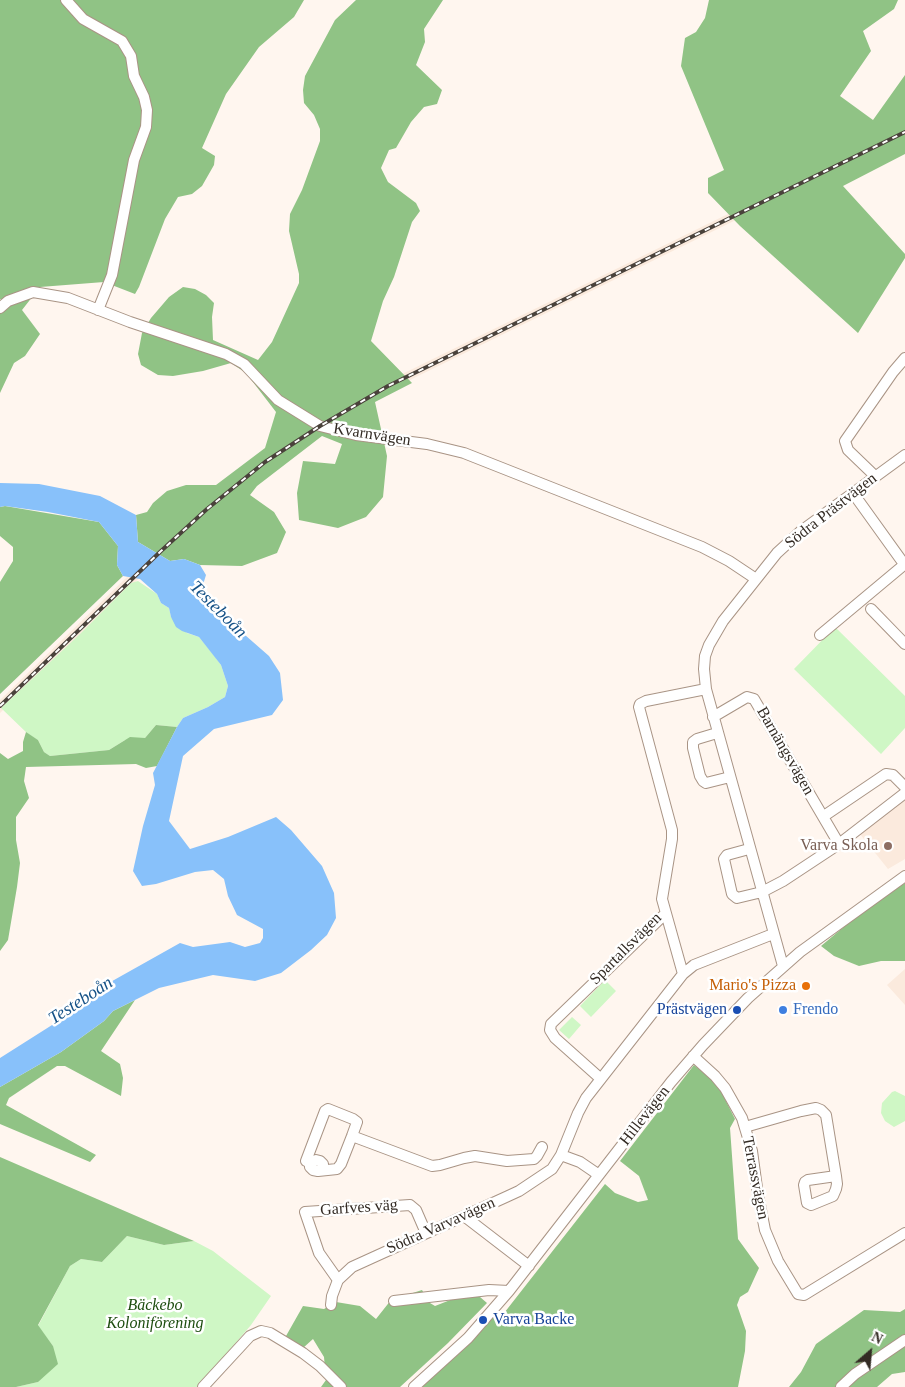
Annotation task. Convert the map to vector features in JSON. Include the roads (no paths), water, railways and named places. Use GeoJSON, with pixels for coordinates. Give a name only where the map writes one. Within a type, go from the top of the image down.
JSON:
{"type":"FeatureCollection","features":[{"type":"Feature","properties":{"kind":"street"},"geometry":{"type":"LineString","coordinates":[[66,0],[83,19],[122,41],[131,56],[134,76],[144,97],[147,110],[146,127],[134,160],[112,275],[98,310]]}},
{"type":"Feature","properties":{"kind":"street","name":"Kvarnvägen"},"geometry":{"type":"LineString","coordinates":[[0,308],[4,298],[33,292],[68,298],[226,354],[244,364],[278,400],[320,426],[356,435],[427,444],[464,454],[694,544],[729,561],[756,579]]}},
{"type":"Feature","properties":{"kind":"street"},"geometry":{"type":"LineString","coordinates":[[875,476],[848,450],[845,441],[893,372],[905,358]]}},
{"type":"Feature","properties":{"kind":"street","name":"Södra Prästvägen"},"geometry":{"type":"LineString","coordinates":[[783,966],[706,689],[704,669],[709,645],[723,621],[777,553],[801,531],[905,454]]}},
{"type":"Feature","properties":{"kind":"street"},"geometry":{"type":"LineString","coordinates":[[820,635],[905,564],[853,493]]}},
{"type":"Feature","properties":{"kind":"street"},"geometry":{"type":"LineString","coordinates":[[871,609],[905,644]]}},
{"type":"Feature","properties":{"kind":"street","name":"Spartallsvägen"},"geometry":{"type":"LineString","coordinates":[[601,1079],[555,1038],[550,1030],[550,1024],[665,914],[662,899],[672,835],[638,707],[646,701],[706,689]]}},
{"type":"Feature","properties":{"kind":"street","name":"Barnängsvägen"},"geometry":{"type":"LineString","coordinates":[[713,717],[747,697],[754,699],[839,844]]}},
{"type":"Feature","properties":{"kind":"street"},"geometry":{"type":"LineString","coordinates":[[717,733],[693,742],[700,776],[704,782],[708,783],[730,778]]}},
{"type":"Feature","properties":{"kind":"street"},"geometry":{"type":"LineString","coordinates":[[824,816],[886,774],[893,775],[905,787]]}},
{"type":"Feature","properties":{"kind":"street"},"geometry":{"type":"LineString","coordinates":[[750,849],[727,855],[724,859],[734,897],[739,898],[762,892],[783,880],[839,844],[905,793]]}},
{"type":"Feature","properties":{"kind":"street","name":"Hillevägen"},"geometry":{"type":"LineString","coordinates":[[414,1387],[468,1338],[529,1266],[694,1056],[748,998],[783,966],[863,905],[905,876]]}},
{"type":"Feature","properties":{"kind":"street"},"geometry":{"type":"LineString","coordinates":[[665,914],[683,974]]}},
{"type":"Feature","properties":{"kind":"street","name":"Södra Varvavägen"},"geometry":{"type":"LineString","coordinates":[[338,1280],[348,1270],[362,1262],[519,1191],[552,1169],[562,1155],[581,1106],[683,974],[694,965],[773,934]]}},
{"type":"Feature","properties":{"kind":"street","name":"Terrassvägen"},"geometry":{"type":"LineString","coordinates":[[694,1056],[715,1076],[736,1105],[752,1151],[761,1214],[773,1250],[797,1293],[802,1295],[905,1233]]}},
{"type":"Feature","properties":{"kind":"street"},"geometry":{"type":"LineString","coordinates":[[306,1160],[325,1111],[328,1108],[353,1119],[357,1122],[341,1164],[336,1168],[323,1170]]}},
{"type":"Feature","properties":{"kind":"street"},"geometry":{"type":"LineString","coordinates":[[745,1127],[801,1111],[816,1108],[822,1110],[826,1115],[836,1176]]}},
{"type":"Feature","properties":{"kind":"street"},"geometry":{"type":"LineString","coordinates":[[352,1136],[432,1166],[475,1156],[506,1161],[534,1159],[542,1147]]}},
{"type":"Feature","properties":{"kind":"street"},"geometry":{"type":"LineString","coordinates":[[562,1155],[580,1162],[599,1175]]}},
{"type":"Feature","properties":{"kind":"street","name":"Garfves väg"},"geometry":{"type":"LineString","coordinates":[[338,1280],[319,1254],[304,1209],[410,1205],[416,1210],[426,1233]]}},
{"type":"Feature","properties":{"kind":"street"},"geometry":{"type":"LineString","coordinates":[[464,1216],[529,1266]]}},
{"type":"Feature","properties":{"kind":"street"},"geometry":{"type":"LineString","coordinates":[[331,1305],[338,1280]]}},
{"type":"Feature","properties":{"kind":"street"},"geometry":{"type":"LineString","coordinates":[[394,1301],[489,1290],[508,1291]]}},
{"type":"Feature","properties":{"kind":"street"},"geometry":{"type":"LineString","coordinates":[[203,1387],[250,1336],[259,1331],[270,1333],[302,1353],[320,1366],[341,1387]]}},
{"type":"Feature","properties":{"kind":"street"},"geometry":{"type":"LineString","coordinates":[[841,1387],[855,1374],[905,1340]]}},
{"type":"Feature","properties":{"kind":"water"},"geometry":{"type":"Polygon","coordinates":[[[0,483],[39,484],[100,496],[136,515],[138,542],[170,561],[184,559],[200,565],[206,575],[201,591],[212,612],[245,635],[269,656],[280,673],[283,700],[272,715],[214,729],[183,756],[169,821],[190,849],[228,837],[276,817],[291,830],[322,866],[334,893],[336,918],[327,935],[281,973],[255,981],[213,975],[159,988],[113,1011],[104,1021],[61,1052],[0,1087],[0,1058],[71,1013],[98,989],[180,943],[193,947],[230,942],[245,947],[260,943],[263,938],[263,929],[237,915],[228,896],[224,879],[213,870],[195,872],[156,884],[142,886],[133,871],[155,785],[153,773],[183,718],[225,697],[228,686],[221,665],[199,637],[176,627],[169,608],[161,603],[157,594],[140,579],[123,576],[117,565],[118,546],[99,522],[48,512],[5,506],[0,507],[0,483]]]}},
{"type":"Feature","properties":{"kind":"railway"},"geometry":{"type":"LineString","coordinates":[[0,706],[207,509],[265,462],[320,426],[388,386],[905,132]]}},
{"type":"Feature","properties":{"kind":"place","name":"Varva Skola"},"geometry":{"type":"Point","coordinates":[888,846]}},
{"type":"Feature","properties":{"kind":"place","name":"Mario's Pizza"},"geometry":{"type":"Point","coordinates":[806,986]}},
{"type":"Feature","properties":{"kind":"place","name":"Prästvägen"},"geometry":{"type":"Point","coordinates":[737,1010]}},
{"type":"Feature","properties":{"kind":"place","name":"Frendo"},"geometry":{"type":"Point","coordinates":[783,1010]}},
{"type":"Feature","properties":{"kind":"place","name":"Varva Backe"},"geometry":{"type":"Point","coordinates":[483,1320]}},
{"type":"Feature","properties":{"kind":"water label","name":"Testeboån"},"geometry":{"type":"Point","coordinates":[218,610]}},
{"type":"Feature","properties":{"kind":"water label","name":"Testeboån"},"geometry":{"type":"Point","coordinates":[81,1001]}},
{"type":"Feature","properties":{"kind":"park label","name":"Bäckebo Koloniförening"},"geometry":{"type":"Point","coordinates":[155,1315]}}]}
